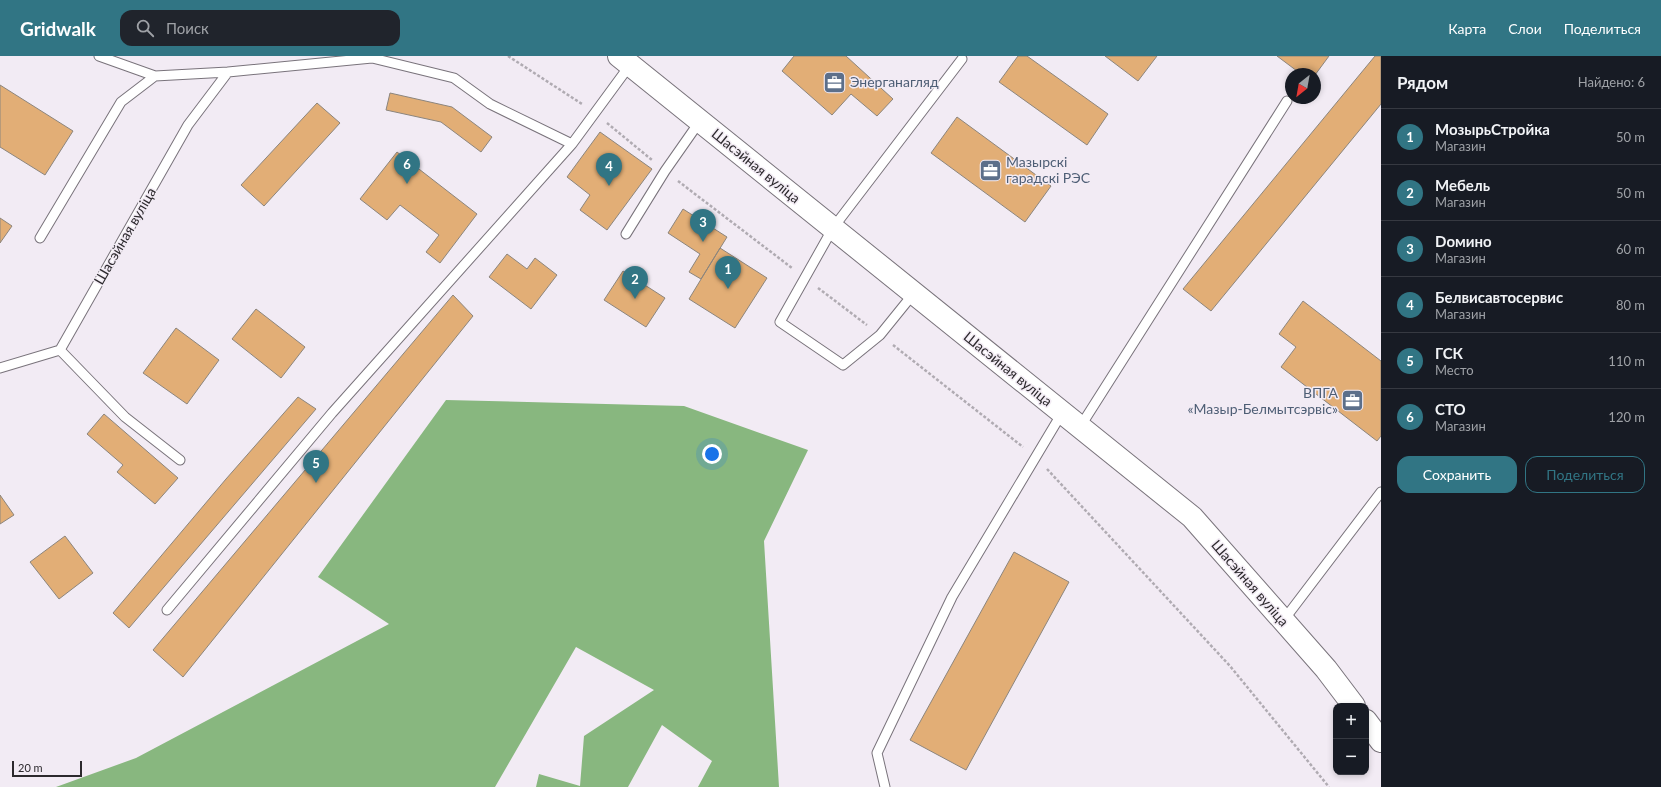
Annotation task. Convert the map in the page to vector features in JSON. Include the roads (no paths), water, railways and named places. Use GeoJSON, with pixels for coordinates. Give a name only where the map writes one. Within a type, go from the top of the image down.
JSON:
{"type":"FeatureCollection","features":[{"type":"Feature","properties":{"kind":"main road","name":"Шасэйная вуліца"},"geometry":{"type":"LineString","coordinates":[[624,60],[1192,517],[1326,669],[1352,703]]}},
{"type":"Feature","properties":{"kind":"main road"},"geometry":{"type":"LineString","coordinates":[[1369,725],[1381,741]]}},
{"type":"Feature","properties":{"kind":"lane"},"geometry":{"type":"LineString","coordinates":[[99,56],[155,76],[228,72],[372,58],[454,78],[490,104],[572,144]]}},
{"type":"Feature","properties":{"kind":"lane"},"geometry":{"type":"LineString","coordinates":[[914,292],[880,334],[843,365],[780,322],[833,228],[962,59]]}},
{"type":"Feature","properties":{"kind":"lane","name":"Шасэйная вуліца"},"geometry":{"type":"LineString","coordinates":[[167,610],[332,413],[572,144],[594,112],[624,60]]}},
{"type":"Feature","properties":{"kind":"lane","name":"Шасэйная вуліца"},"geometry":{"type":"LineString","coordinates":[[60,350],[188,125],[228,72]]}},
{"type":"Feature","properties":{"kind":"lane"},"geometry":{"type":"LineString","coordinates":[[40,238],[121,102],[155,76]]}},
{"type":"Feature","properties":{"kind":"lane"},"geometry":{"type":"LineString","coordinates":[[1080,427],[1285,104]]}},
{"type":"Feature","properties":{"kind":"lane"},"geometry":{"type":"LineString","coordinates":[[626,234],[665,171],[700,121]]}},
{"type":"Feature","properties":{"kind":"lane"},"geometry":{"type":"LineString","coordinates":[[0,368],[60,350],[125,417],[180,460]]}},
{"type":"Feature","properties":{"kind":"lane"},"geometry":{"type":"LineString","coordinates":[[885,787],[877,753],[952,597],[1062,413]]}},
{"type":"Feature","properties":{"kind":"lane"},"geometry":{"type":"LineString","coordinates":[[1284,621],[1381,492]]}},
{"type":"Feature","properties":{"kind":"place","name":"Энерганагляд"},"geometry":{"type":"Point","coordinates":[835,82]}},
{"type":"Feature","properties":{"kind":"place","name":"Мазырскі гарадскі РЭС"},"geometry":{"type":"Point","coordinates":[991,170]}},
{"type":"Feature","properties":{"kind":"place","name":"СТО"},"geometry":{"type":"Point","coordinates":[407,184]}},
{"type":"Feature","properties":{"kind":"place","name":"Белвисавтосервис"},"geometry":{"type":"Point","coordinates":[609,186]}},
{"type":"Feature","properties":{"kind":"place","name":"Dомино"},"geometry":{"type":"Point","coordinates":[703,242]}},
{"type":"Feature","properties":{"kind":"place","name":"МозырьСтройка"},"geometry":{"type":"Point","coordinates":[728,289]}},
{"type":"Feature","properties":{"kind":"place","name":"Мебель"},"geometry":{"type":"Point","coordinates":[635,299]}},
{"type":"Feature","properties":{"kind":"place","name":"ВПГА «Мазыр-Белмытсэрвіс»"},"geometry":{"type":"Point","coordinates":[1353,401]}},
{"type":"Feature","properties":{"kind":"place","name":"ГСК"},"geometry":{"type":"Point","coordinates":[316,483]}}]}
